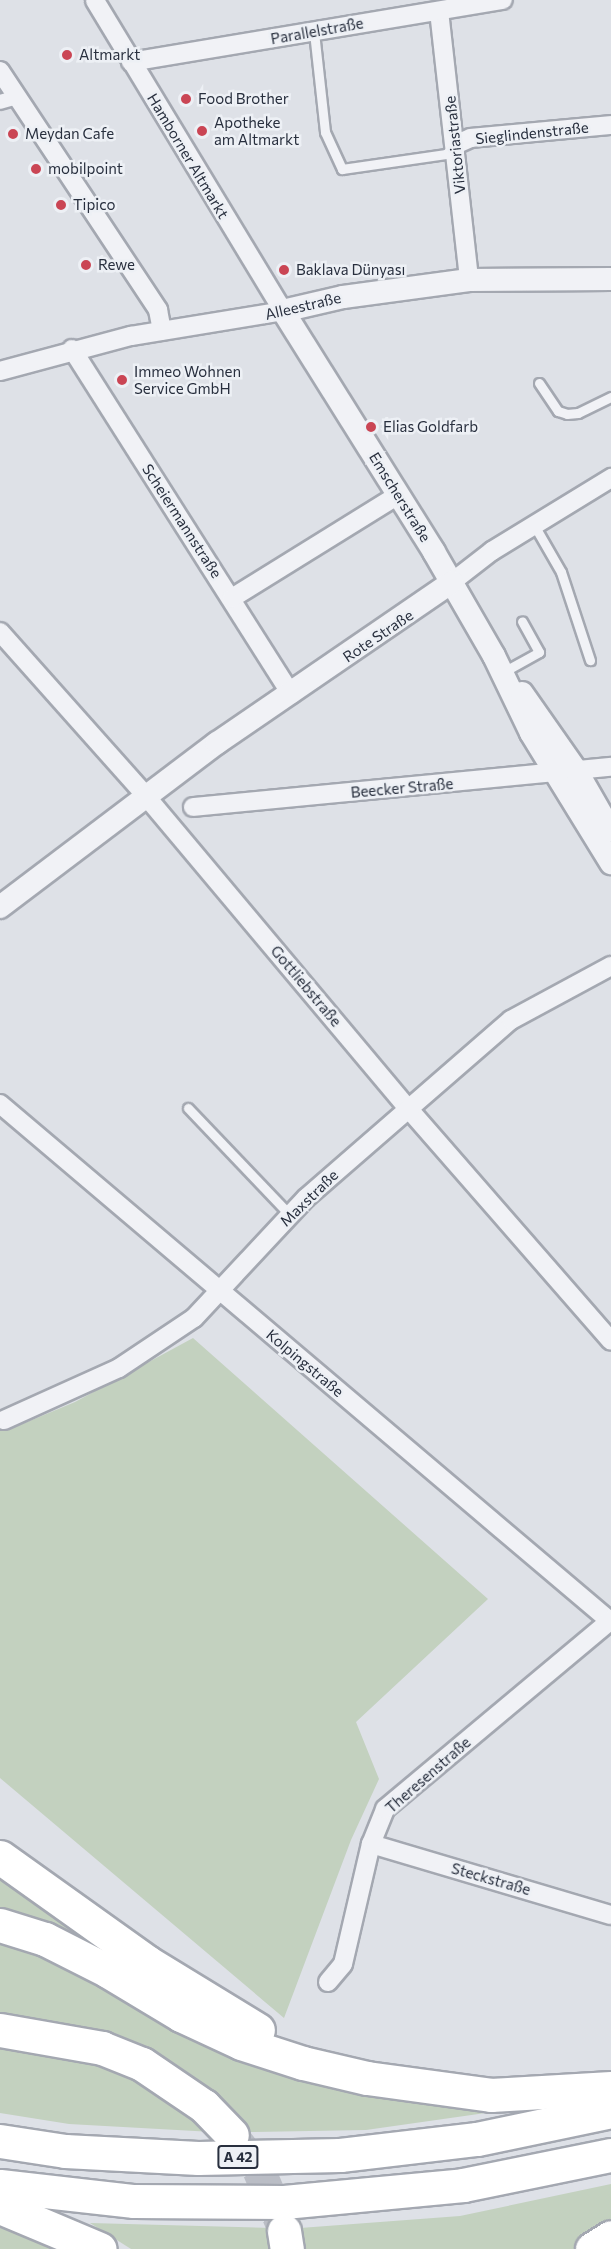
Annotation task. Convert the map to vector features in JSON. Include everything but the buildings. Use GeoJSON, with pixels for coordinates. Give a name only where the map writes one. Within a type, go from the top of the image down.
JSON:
{"type":"FeatureCollection","features":[{"type":"Feature","properties":{"kind":"highway"},"geometry":{"type":"LineString","coordinates":[[0,1857],[206,2000],[279,2041],[367,2078]]}},
{"type":"Feature","properties":{"kind":"highway"},"geometry":{"type":"LineString","coordinates":[[0,1925],[45,1939],[108,1971],[181,2015],[241,2043],[367,2078],[492,2095],[611,2088]]}},
{"type":"Feature","properties":{"kind":"highway"},"geometry":{"type":"LineString","coordinates":[[0,2030],[102,2048],[142,2064],[204,2106],[232,2134]]}},
{"type":"Feature","properties":{"kind":"highway","name":"A 42"},"geometry":{"type":"LineString","coordinates":[[0,2141],[65,2151],[198,2158],[340,2155],[477,2139],[611,2111]]}},
{"type":"Feature","properties":{"kind":"highway"},"geometry":{"type":"LineString","coordinates":[[0,2187],[134,2201],[342,2199],[516,2177],[611,2155]]}},
{"type":"Feature","properties":{"kind":"highway"},"geometry":{"type":"LineString","coordinates":[[0,2207],[100,2249]]}},
{"type":"Feature","properties":{"kind":"highway"},"geometry":{"type":"LineString","coordinates":[[592,2249],[611,2237]]}},
{"type":"Feature","properties":{"kind":"highway"},"geometry":{"type":"LineString","coordinates":[[607,2249],[611,2245]]}},
{"type":"Feature","properties":{"kind":"street","name":"Hamborner Altmarkt"},"geometry":{"type":"LineString","coordinates":[[95,0],[283,311]]}},
{"type":"Feature","properties":{"kind":"street","name":"Parallelstraße"},"geometry":{"type":"LineString","coordinates":[[131,62],[503,0]]}},
{"type":"Feature","properties":{"kind":"street","name":"Viktoriastraße"},"geometry":{"type":"LineString","coordinates":[[439,11],[470,280]]}},
{"type":"Feature","properties":{"kind":"street"},"geometry":{"type":"LineString","coordinates":[[0,70],[8,100],[159,310],[162,331]]}},
{"type":"Feature","properties":{"kind":"street","name":"Sieglindenstraße"},"geometry":{"type":"LineString","coordinates":[[455,145],[471,138],[611,125]]}},
{"type":"Feature","properties":{"kind":"street","name":"Alleestraße"},"geometry":{"type":"LineString","coordinates":[[0,371],[72,349],[283,311],[343,297],[470,280],[611,279]]}},
{"type":"Feature","properties":{"kind":"street","name":"Emscherstraße"},"geometry":{"type":"LineString","coordinates":[[283,311],[500,663],[531,733],[565,771],[611,831]]}},
{"type":"Feature","properties":{"kind":"street","name":"Scheiermannstraße"},"geometry":{"type":"LineString","coordinates":[[72,349],[291,694]]}},
{"type":"Feature","properties":{"kind":"street","name":"Rote Straße"},"geometry":{"type":"LineString","coordinates":[[146,795],[534,525],[611,478]]}},
{"type":"Feature","properties":{"kind":"street"},"geometry":{"type":"LineString","coordinates":[[232,598],[398,495]]}},
{"type":"Feature","properties":{"kind":"street","name":"Gottliebstraße"},"geometry":{"type":"LineString","coordinates":[[0,632],[146,795],[407,1107],[611,1341]]}},
{"type":"Feature","properties":{"kind":"street","name":"Beecker Straße"},"geometry":{"type":"LineString","coordinates":[[193,807],[611,767]]}},
{"type":"Feature","properties":{"kind":"street","name":"Emscherstraße"},"geometry":{"type":"LineString","coordinates":[[565,771],[611,863]]}},
{"type":"Feature","properties":{"kind":"street"},"geometry":{"type":"LineString","coordinates":[[0,914],[9,901],[146,795]]}},
{"type":"Feature","properties":{"kind":"street","name":"Maxstraße"},"geometry":{"type":"LineString","coordinates":[[4,1419],[119,1368],[194,1318],[290,1215],[407,1107],[511,1020],[611,966]]}},
{"type":"Feature","properties":{"kind":"street","name":"Kolpingstraße"},"geometry":{"type":"LineString","coordinates":[[0,1104],[611,1621]]}},
{"type":"Feature","properties":{"kind":"street","name":"Theresenstraße"},"geometry":{"type":"LineString","coordinates":[[328,1982],[343,1964],[371,1844],[385,1809],[611,1621]]}},
{"type":"Feature","properties":{"kind":"street","name":"Steckstraße"},"geometry":{"type":"LineString","coordinates":[[371,1844],[611,1915]]}},
{"type":"Feature","properties":{"kind":"lane"},"geometry":{"type":"LineString","coordinates":[[314,32],[325,132],[342,168],[446,154],[455,145]]}},
{"type":"Feature","properties":{"kind":"lane"},"geometry":{"type":"LineString","coordinates":[[539,383],[558,411],[567,414],[578,413],[611,397]]}},
{"type":"Feature","properties":{"kind":"lane"},"geometry":{"type":"LineString","coordinates":[[534,525],[561,572],[590,660]]}},
{"type":"Feature","properties":{"kind":"lane"},"geometry":{"type":"LineString","coordinates":[[500,663],[539,652],[522,621]]}},
{"type":"Feature","properties":{"kind":"lane"},"geometry":{"type":"LineString","coordinates":[[188,1108],[290,1215]]}},
{"type":"Feature","properties":{"kind":"green space"},"geometry":{"type":"Polygon","coordinates":[[[193,1338],[488,1599],[356,1722],[379,1779],[351,1840],[284,2018],[0,1778],[0,1412],[8,1430],[75,1402],[193,1338]]]}},
{"type":"Feature","properties":{"kind":"green space"},"geometry":{"type":"Polygon","coordinates":[[[0,1871],[180,1996],[0,1911],[0,1871]]]}},
{"type":"Feature","properties":{"kind":"green space"},"geometry":{"type":"Polygon","coordinates":[[[0,1938],[40,1951],[177,2024],[521,2108],[366,2130],[250,2132],[215,2095],[146,2050],[107,2034],[47,2020],[0,2014],[0,1938]]]}},
{"type":"Feature","properties":{"kind":"green space"},"geometry":{"type":"Polygon","coordinates":[[[0,2042],[42,2045],[137,2074],[213,2132],[69,2124],[0,2113],[0,2042]]]}},
{"type":"Feature","properties":{"kind":"green space"},"geometry":{"type":"Polygon","coordinates":[[[611,2184],[611,2224],[575,2249],[303,2249],[300,2228],[460,2216],[611,2184]]]}},
{"type":"Feature","properties":{"kind":"green space"},"geometry":{"type":"Polygon","coordinates":[[[90,2223],[272,2228],[275,2249],[131,2249],[90,2223]]]}},
{"type":"Feature","properties":{"kind":"green space"},"geometry":{"type":"Polygon","coordinates":[[[0,2226],[57,2246],[64,2249],[0,2249],[0,2226]]]}},
{"type":"Feature","properties":{"kind":"tunnel"},"geometry":{"type":"LineString","coordinates":[[234,2138],[259,2170],[283,2226]]}},
{"type":"Feature","properties":{"kind":"place","name":"Altmarkt"},"geometry":{"type":"Point","coordinates":[67,55]}},
{"type":"Feature","properties":{"kind":"place","name":"Food Brother"},"geometry":{"type":"Point","coordinates":[186,99]}},
{"type":"Feature","properties":{"kind":"place","name":"Apotheke am Altmarkt"},"geometry":{"type":"Point","coordinates":[202,131]}},
{"type":"Feature","properties":{"kind":"place","name":"Meydan Cafe"},"geometry":{"type":"Point","coordinates":[13,134]}},
{"type":"Feature","properties":{"kind":"place","name":"mobilpoint"},"geometry":{"type":"Point","coordinates":[36,169]}},
{"type":"Feature","properties":{"kind":"place","name":"Tipico"},"geometry":{"type":"Point","coordinates":[61,205]}},
{"type":"Feature","properties":{"kind":"place","name":"Rewe"},"geometry":{"type":"Point","coordinates":[86,265]}},
{"type":"Feature","properties":{"kind":"place","name":"Baklava Dünyası"},"geometry":{"type":"Point","coordinates":[284,270]}},
{"type":"Feature","properties":{"kind":"place","name":"Immeo Wohnen Service GmbH"},"geometry":{"type":"Point","coordinates":[122,380]}},
{"type":"Feature","properties":{"kind":"place","name":"Elias Goldfarb"},"geometry":{"type":"Point","coordinates":[371,427]}}]}
